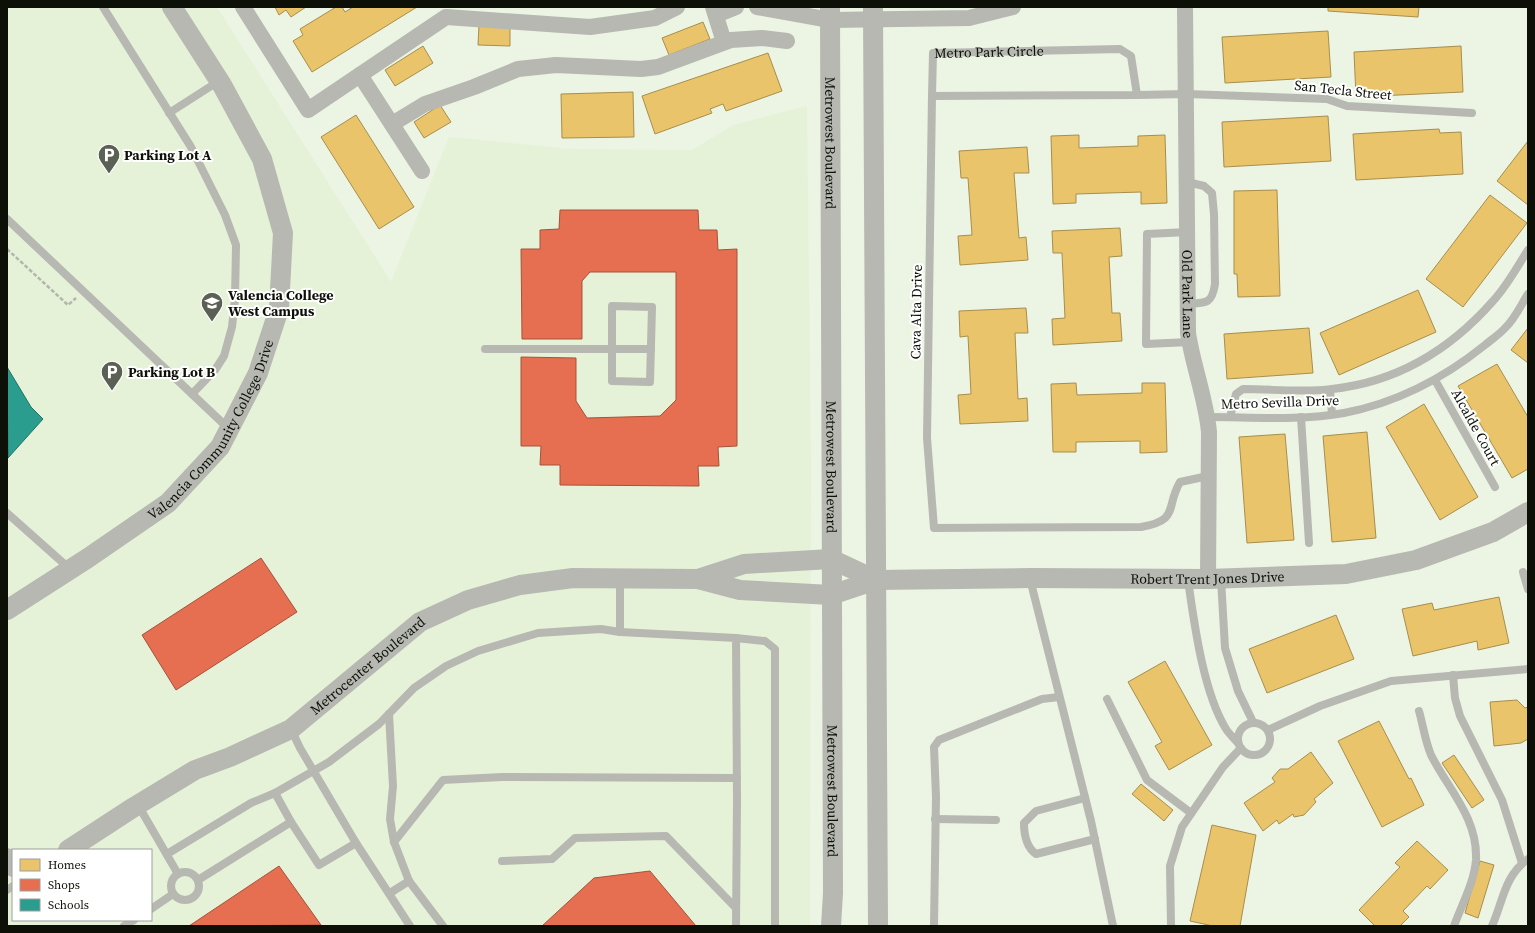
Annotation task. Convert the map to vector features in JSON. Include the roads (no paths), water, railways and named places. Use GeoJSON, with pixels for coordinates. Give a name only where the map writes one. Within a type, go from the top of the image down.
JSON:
{"type":"FeatureCollection","features":[{"type":"Feature","properties":{"kind":"street","name":"Valencia Community College Drive"},"geometry":{"type":"LineString","coordinates":[[7,610],[71,570],[168,503],[220,447],[258,373],[279,309],[283,233],[262,159],[219,81],[172,7]]}},
{"type":"Feature","properties":{"kind":"street"},"geometry":{"type":"LineString","coordinates":[[243,7],[308,110],[446,17],[590,28],[655,18],[668,9]]}},
{"type":"Feature","properties":{"kind":"street"},"geometry":{"type":"LineString","coordinates":[[724,42],[714,11],[736,7]]}},
{"type":"Feature","properties":{"kind":"street"},"geometry":{"type":"LineString","coordinates":[[757,7],[830,13],[873,13],[969,18],[1013,7]]}},
{"type":"Feature","properties":{"kind":"street","name":"Old Park Lane"},"geometry":{"type":"LineString","coordinates":[[1185,7],[1188,304],[1192,358],[1208,417],[1208,476],[1214,579]]}},
{"type":"Feature","properties":{"kind":"street","name":"Metrowest Boulevard"},"geometry":{"type":"LineString","coordinates":[[830,13],[833,893],[830,926]]}},
{"type":"Feature","properties":{"kind":"street"},"geometry":{"type":"LineString","coordinates":[[873,13],[878,926]]}},
{"type":"Feature","properties":{"kind":"street"},"geometry":{"type":"LineString","coordinates":[[392,124],[425,104],[518,69],[556,65],[641,70],[658,67],[731,40],[755,38],[787,41]]}},
{"type":"Feature","properties":{"kind":"street"},"geometry":{"type":"LineString","coordinates":[[360,75],[422,171]]}},
{"type":"Feature","properties":{"kind":"street","name":"Robert Trent Jones Drive"},"geometry":{"type":"LineString","coordinates":[[831,595],[876,580],[1030,578],[1214,579],[1346,574],[1416,560],[1493,532],[1528,512]]}},
{"type":"Feature","properties":{"kind":"street","name":"Robert Trent Jones Drive"},"geometry":{"type":"LineString","coordinates":[[831,559],[876,580]]}},
{"type":"Feature","properties":{"kind":"street","name":"Metrocenter Boulevard"},"geometry":{"type":"LineString","coordinates":[[698,579],[744,564],[831,559]]}},
{"type":"Feature","properties":{"kind":"street","name":"Metrocenter Boulevard"},"geometry":{"type":"LineString","coordinates":[[70,849],[138,804],[195,770],[230,757],[291,728],[420,622],[468,600],[524,585],[573,578],[698,579],[740,590],[831,595]]}},
{"type":"Feature","properties":{"kind":"lane"},"geometry":{"type":"LineString","coordinates":[[103,7],[199,163],[225,215],[236,245],[235,299],[232,327],[224,356],[215,370],[192,394]]}},
{"type":"Feature","properties":{"kind":"lane","name":"Metro Park Circle"},"geometry":{"type":"LineString","coordinates":[[932,96],[933,53],[1120,49],[1132,56],[1137,95]]}},
{"type":"Feature","properties":{"kind":"lane"},"geometry":{"type":"LineString","coordinates":[[169,113],[219,81]]}},
{"type":"Feature","properties":{"kind":"lane"},"geometry":{"type":"LineString","coordinates":[[932,96],[1187,94]]}},
{"type":"Feature","properties":{"kind":"lane","name":"San Tecla Street"},"geometry":{"type":"LineString","coordinates":[[1187,94],[1327,99],[1347,106],[1472,113]]}},
{"type":"Feature","properties":{"kind":"lane","name":"Cava Alta Drive"},"geometry":{"type":"LineString","coordinates":[[932,96],[927,438],[934,528],[1147,526],[1158,524],[1169,515],[1175,491],[1180,482],[1208,476]]}},
{"type":"Feature","properties":{"kind":"lane"},"geometry":{"type":"LineString","coordinates":[[1187,182],[1204,186],[1212,193],[1214,214],[1215,284],[1213,296],[1208,301],[1188,304]]}},
{"type":"Feature","properties":{"kind":"lane"},"geometry":{"type":"LineString","coordinates":[[7,219],[229,429]]}},
{"type":"Feature","properties":{"kind":"lane"},"geometry":{"type":"LineString","coordinates":[[1188,232],[1147,234],[1146,344],[1190,342]]}},
{"type":"Feature","properties":{"kind":"lane"},"geometry":{"type":"LineString","coordinates":[[1230,417],[1236,394],[1243,389],[1330,390],[1361,385],[1384,379],[1424,359],[1455,339],[1494,300],[1528,250]]}},
{"type":"Feature","properties":{"kind":"lane","name":"Metro Sevilla Drive"},"geometry":{"type":"LineString","coordinates":[[1208,417],[1301,417],[1332,414],[1382,403],[1409,393],[1435,380],[1469,358],[1506,328],[1528,294]]}},
{"type":"Feature","properties":{"kind":"lane"},"geometry":{"type":"LineString","coordinates":[[612,306],[652,306],[650,382],[612,381],[612,348],[612,306]]}},
{"type":"Feature","properties":{"kind":"lane"},"geometry":{"type":"LineString","coordinates":[[485,349],[651,348]]}},
{"type":"Feature","properties":{"kind":"lane","name":"Alcalde Court"},"geometry":{"type":"LineString","coordinates":[[1435,380],[1495,487]]}},
{"type":"Feature","properties":{"kind":"lane"},"geometry":{"type":"LineString","coordinates":[[1330,390],[1332,414]]}},
{"type":"Feature","properties":{"kind":"lane"},"geometry":{"type":"LineString","coordinates":[[1301,417],[1309,543]]}},
{"type":"Feature","properties":{"kind":"lane"},"geometry":{"type":"LineString","coordinates":[[7,512],[71,570]]}},
{"type":"Feature","properties":{"kind":"lane"},"geometry":{"type":"LineString","coordinates":[[1523,572],[1528,589]]}},
{"type":"Feature","properties":{"kind":"lane"},"geometry":{"type":"LineString","coordinates":[[620,578],[620,632]]}},
{"type":"Feature","properties":{"kind":"lane"},"geometry":{"type":"LineString","coordinates":[[1030,578],[1095,839],[1114,926]]}},
{"type":"Feature","properties":{"kind":"lane"},"geometry":{"type":"LineString","coordinates":[[1171,926],[1170,866],[1182,827],[1239,745],[1239,732],[1247,724],[1253,722],[1261,724],[1268,730],[1270,743],[1261,754],[1252,755],[1239,745],[1226,729],[1211,692],[1195,627],[1188,579]]}},
{"type":"Feature","properties":{"kind":"lane"},"geometry":{"type":"LineString","coordinates":[[1214,579],[1225,648],[1238,691],[1253,722]]}},
{"type":"Feature","properties":{"kind":"lane"},"geometry":{"type":"LineString","coordinates":[[167,854],[251,803],[274,793],[314,771],[379,724],[414,688],[446,666],[478,651],[538,633],[601,629],[620,632],[765,641],[775,649],[775,926]]}},
{"type":"Feature","properties":{"kind":"lane"},"geometry":{"type":"LineString","coordinates":[[736,638],[736,926]]}},
{"type":"Feature","properties":{"kind":"lane"},"geometry":{"type":"LineString","coordinates":[[1268,730],[1320,706],[1392,681],[1528,669]]}},
{"type":"Feature","properties":{"kind":"lane"},"geometry":{"type":"LineString","coordinates":[[1453,676],[1455,698],[1460,716],[1502,800],[1525,861],[1514,872],[1505,887],[1492,926]]}},
{"type":"Feature","properties":{"kind":"lane"},"geometry":{"type":"LineString","coordinates":[[934,926],[934,747],[939,740],[1042,699],[1059,697]]}},
{"type":"Feature","properties":{"kind":"lane"},"geometry":{"type":"LineString","coordinates":[[1107,699],[1147,780],[1191,814]]}},
{"type":"Feature","properties":{"kind":"lane"},"geometry":{"type":"LineString","coordinates":[[1420,710],[1430,753],[1463,807],[1469,820],[1474,839],[1476,859],[1471,884],[1454,926]]}},
{"type":"Feature","properties":{"kind":"lane"},"geometry":{"type":"LineString","coordinates":[[389,714],[392,786],[390,819],[394,842],[409,881],[443,926]]}},
{"type":"Feature","properties":{"kind":"lane"},"geometry":{"type":"LineString","coordinates":[[291,728],[300,748],[356,843],[410,926]]}},
{"type":"Feature","properties":{"kind":"lane"},"geometry":{"type":"LineString","coordinates":[[394,842],[443,780],[502,777],[737,778]]}},
{"type":"Feature","properties":{"kind":"lane"},"geometry":{"type":"LineString","coordinates":[[274,793],[319,865],[356,843]]}},
{"type":"Feature","properties":{"kind":"lane"},"geometry":{"type":"LineString","coordinates":[[1085,798],[1036,811],[1024,823],[1024,836],[1031,850],[1036,854],[1095,839]]}},
{"type":"Feature","properties":{"kind":"lane"},"geometry":{"type":"LineString","coordinates":[[138,804],[178,874]]}},
{"type":"Feature","properties":{"kind":"lane"},"geometry":{"type":"LineString","coordinates":[[935,819],[996,820]]}},
{"type":"Feature","properties":{"kind":"lane"},"geometry":{"type":"LineString","coordinates":[[198,880],[291,822]]}},
{"type":"Feature","properties":{"kind":"lane"},"geometry":{"type":"LineString","coordinates":[[502,861],[552,859],[576,838],[666,836],[735,907]]}},
{"type":"Feature","properties":{"kind":"lane"},"geometry":{"type":"LineString","coordinates":[[183,872],[192,874],[198,880],[199,890],[194,898],[190,900],[181,900],[173,894],[171,890],[172,881],[178,874],[183,872]]}},
{"type":"Feature","properties":{"kind":"lane"},"geometry":{"type":"LineString","coordinates":[[390,894],[409,881]]}},
{"type":"Feature","properties":{"kind":"lane"},"geometry":{"type":"LineString","coordinates":[[152,908],[173,894]]}},
{"type":"Feature","properties":{"kind":"place","name":"Parking Lot A"},"geometry":{"type":"Point","coordinates":[109,174]}},
{"type":"Feature","properties":{"kind":"place","name":"Valencia College West Campus"},"geometry":{"type":"Point","coordinates":[212,322]}},
{"type":"Feature","properties":{"kind":"place","name":"Parking Lot B"},"geometry":{"type":"Point","coordinates":[112,392]}}]}
